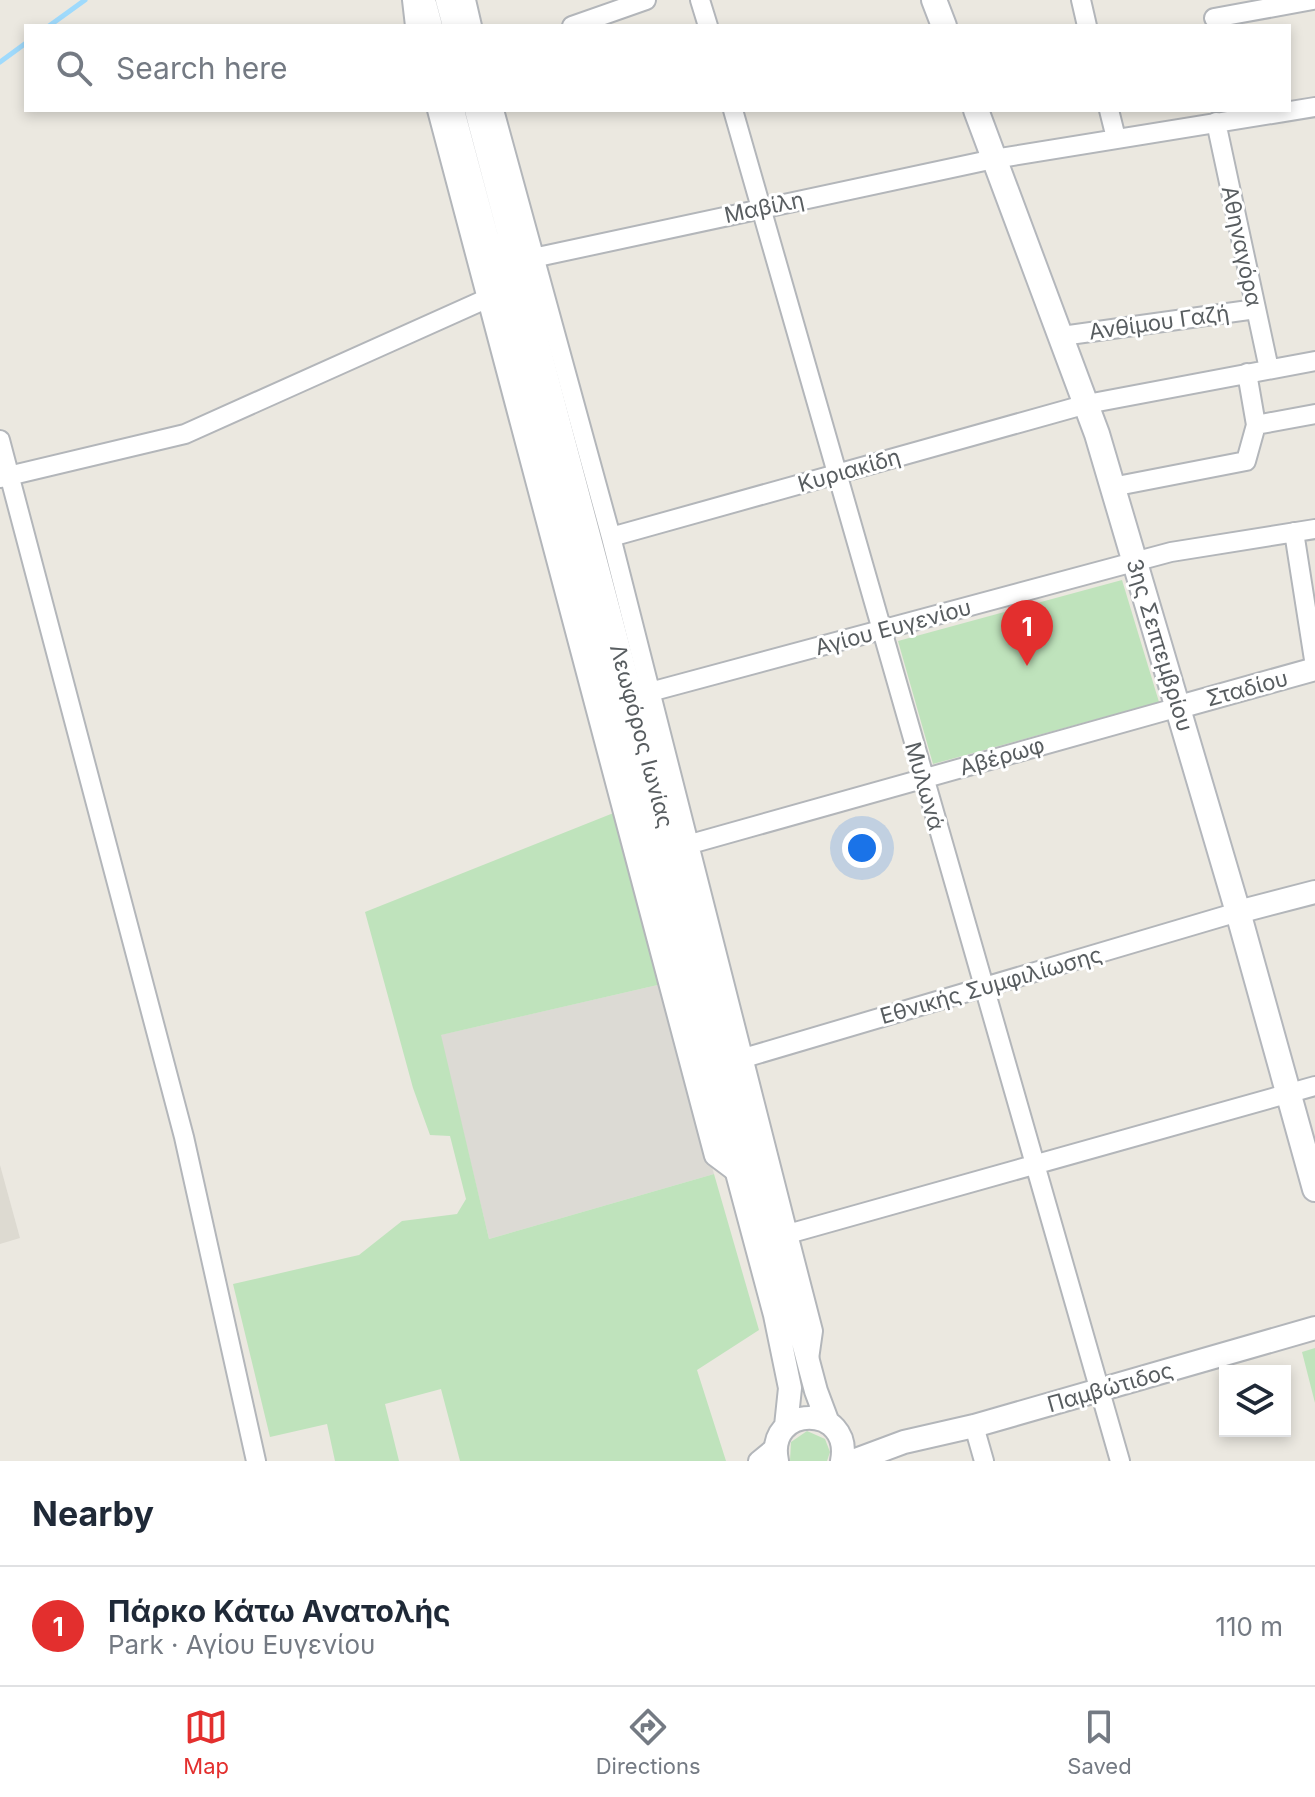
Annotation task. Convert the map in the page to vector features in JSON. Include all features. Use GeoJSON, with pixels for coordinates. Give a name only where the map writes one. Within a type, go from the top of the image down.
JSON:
{"type":"FeatureCollection","features":[{"type":"Feature","properties":{"kind":"main road"},"geometry":{"type":"LineString","coordinates":[[934,0],[943,24]]}},
{"type":"Feature","properties":{"kind":"main road","name":"3ης Σεπτεμβρίου"},"geometry":{"type":"LineString","coordinates":[[977,112],[1087,404],[1238,912],[1306,1091],[1315,1189]]}},
{"type":"Feature","properties":{"kind":"street"},"geometry":{"type":"LineString","coordinates":[[412,0],[415,24]]}},
{"type":"Feature","properties":{"kind":"street"},"geometry":{"type":"LineString","coordinates":[[424,0],[430,24]]}},
{"type":"Feature","properties":{"kind":"street"},"geometry":{"type":"LineString","coordinates":[[447,0],[453,24]]}},
{"type":"Feature","properties":{"kind":"street"},"geometry":{"type":"LineString","coordinates":[[466,0],[472,24]]}},
{"type":"Feature","properties":{"kind":"street"},"geometry":{"type":"LineString","coordinates":[[578,24],[646,0]]}},
{"type":"Feature","properties":{"kind":"street"},"geometry":{"type":"LineString","coordinates":[[700,0],[707,24]]}},
{"type":"Feature","properties":{"kind":"street"},"geometry":{"type":"LineString","coordinates":[[1081,0],[1087,24]]}},
{"type":"Feature","properties":{"kind":"street"},"geometry":{"type":"LineString","coordinates":[[1213,15],[1313,0]]}},
{"type":"Feature","properties":{"kind":"street","name":"Μαβίλη"},"geometry":{"type":"LineString","coordinates":[[1291,110],[1315,107]]}},
{"type":"Feature","properties":{"kind":"street","name":"Λεωφόρος Ιωνίας"},"geometry":{"type":"LineString","coordinates":[[438,112],[714,1156],[738,1174]]}},
{"type":"Feature","properties":{"kind":"street","name":"Λεωφόρος Ιωνίας"},"geometry":{"type":"LineString","coordinates":[[454,112],[738,1174],[788,1372],[790,1408],[786,1426]]}},
{"type":"Feature","properties":{"kind":"street","name":"Λεωφόρος Ιωνίας"},"geometry":{"type":"LineString","coordinates":[[477,112],[808,1362],[844,1450],[842,1461]]}},
{"type":"Feature","properties":{"kind":"street","name":"Λεωφόρος Ιωνίας"},"geometry":{"type":"LineString","coordinates":[[495,112],[611,537],[813,1331],[808,1362]]}},
{"type":"Feature","properties":{"kind":"street","name":"Μυλωνά"},"geometry":{"type":"LineString","coordinates":[[734,112],[1033,1166],[1120,1461]]}},
{"type":"Feature","properties":{"kind":"street"},"geometry":{"type":"LineString","coordinates":[[1110,112],[1116,138]]}},
{"type":"Feature","properties":{"kind":"street","name":"Μαβίλη"},"geometry":{"type":"LineString","coordinates":[[533,258],[994,159],[1226,117],[1270,112]]}},
{"type":"Feature","properties":{"kind":"street","name":"Αθηναγόρα"},"geometry":{"type":"LineString","coordinates":[[1226,117],[1240,234],[1269,369]]}},
{"type":"Feature","properties":{"kind":"street"},"geometry":{"type":"LineString","coordinates":[[5,477],[185,434],[486,299]]}},
{"type":"Feature","properties":{"kind":"street","name":"Ανθίμου Γαζή"},"geometry":{"type":"LineString","coordinates":[[1062,336],[1256,309]]}},
{"type":"Feature","properties":{"kind":"street","name":"Κυριακίδη"},"geometry":{"type":"LineString","coordinates":[[611,537],[1087,404],[1315,361]]}},
{"type":"Feature","properties":{"kind":"street"},"geometry":{"type":"LineString","coordinates":[[1112,487],[1246,461],[1256,425],[1247,373]]}},
{"type":"Feature","properties":{"kind":"street"},"geometry":{"type":"LineString","coordinates":[[1256,425],[1315,414]]}},
{"type":"Feature","properties":{"kind":"street"},"geometry":{"type":"LineString","coordinates":[[0,440],[5,477],[184,1137],[256,1461]]}},
{"type":"Feature","properties":{"kind":"street","name":"Αγίου Ευγενίου"},"geometry":{"type":"LineString","coordinates":[[650,692],[1135,561],[1315,529]]}},
{"type":"Feature","properties":{"kind":"street"},"geometry":{"type":"LineString","coordinates":[[1294,532],[1315,668]]}},
{"type":"Feature","properties":{"kind":"street","name":"Σταδίου"},"geometry":{"type":"LineString","coordinates":[[1179,707],[1315,668]]}},
{"type":"Feature","properties":{"kind":"street","name":"Αβέρωφ"},"geometry":{"type":"LineString","coordinates":[[687,845],[1179,707]]}},
{"type":"Feature","properties":{"kind":"street"},"geometry":{"type":"LineString","coordinates":[[1238,912],[1315,892]]}},
{"type":"Feature","properties":{"kind":"street","name":"Εθνικής Συμφιλίωσης"},"geometry":{"type":"LineString","coordinates":[[744,1058],[1238,912]]}},
{"type":"Feature","properties":{"kind":"street"},"geometry":{"type":"LineString","coordinates":[[788,1234],[1306,1091]]}},
{"type":"Feature","properties":{"kind":"street","name":"Παμβώτιδος"},"geometry":{"type":"LineString","coordinates":[[853,1461],[904,1442],[974,1426],[1315,1328]]}},
{"type":"Feature","properties":{"kind":"street","name":"Παμβώτιδος"},"geometry":{"type":"LineString","coordinates":[[786,1426],[807,1417],[833,1428],[904,1442]]}},
{"type":"Feature","properties":{"kind":"street"},"geometry":{"type":"LineString","coordinates":[[770,1456],[786,1426]]}},
{"type":"Feature","properties":{"kind":"street"},"geometry":{"type":"LineString","coordinates":[[974,1426],[984,1461]]}},
{"type":"Feature","properties":{"kind":"shaded area"},"geometry":{"type":"Polygon","coordinates":[[[662,984],[714,1174],[489,1239],[440,1035],[662,984]]]}},
{"type":"Feature","properties":{"kind":"shaded area"},"geometry":{"type":"Polygon","coordinates":[[[0,1165],[20,1238],[0,1244],[0,1165]]]}},
{"type":"Feature","properties":{"kind":"green space"},"geometry":{"type":"Polygon","coordinates":[[[1122,580],[1159,702],[933,764],[898,641],[1122,580]]]}},
{"type":"Feature","properties":{"kind":"green space"},"geometry":{"type":"Polygon","coordinates":[[[616,812],[662,984],[441,1035],[489,1239],[714,1174],[759,1330],[697,1370],[726,1461],[460,1461],[441,1389],[385,1404],[399,1461],[335,1461],[327,1424],[270,1437],[233,1284],[359,1255],[402,1221],[457,1214],[466,1199],[450,1136],[430,1135],[413,1088],[365,912],[616,812]]]}},
{"type":"Feature","properties":{"kind":"green space"},"geometry":{"type":"Polygon","coordinates":[[[1315,1348],[1315,1403],[1302,1352],[1315,1348]]]}},
{"type":"Feature","properties":{"kind":"green space"},"geometry":{"type":"Polygon","coordinates":[[[807,1431],[825,1439],[830,1452],[827,1461],[790,1461],[791,1442],[807,1431]]]}},
{"type":"Feature","properties":{"kind":"waterway"},"geometry":{"type":"LineString","coordinates":[[52,24],[85,0]]}},
{"type":"Feature","properties":{"kind":"waterway"},"geometry":{"type":"LineString","coordinates":[[0,62],[24,44]]}},
{"type":"Feature","properties":{"kind":"place","name":"Πάρκο Κάτω Ανατολής"},"geometry":{"type":"Point","coordinates":[1027,666]}}]}
